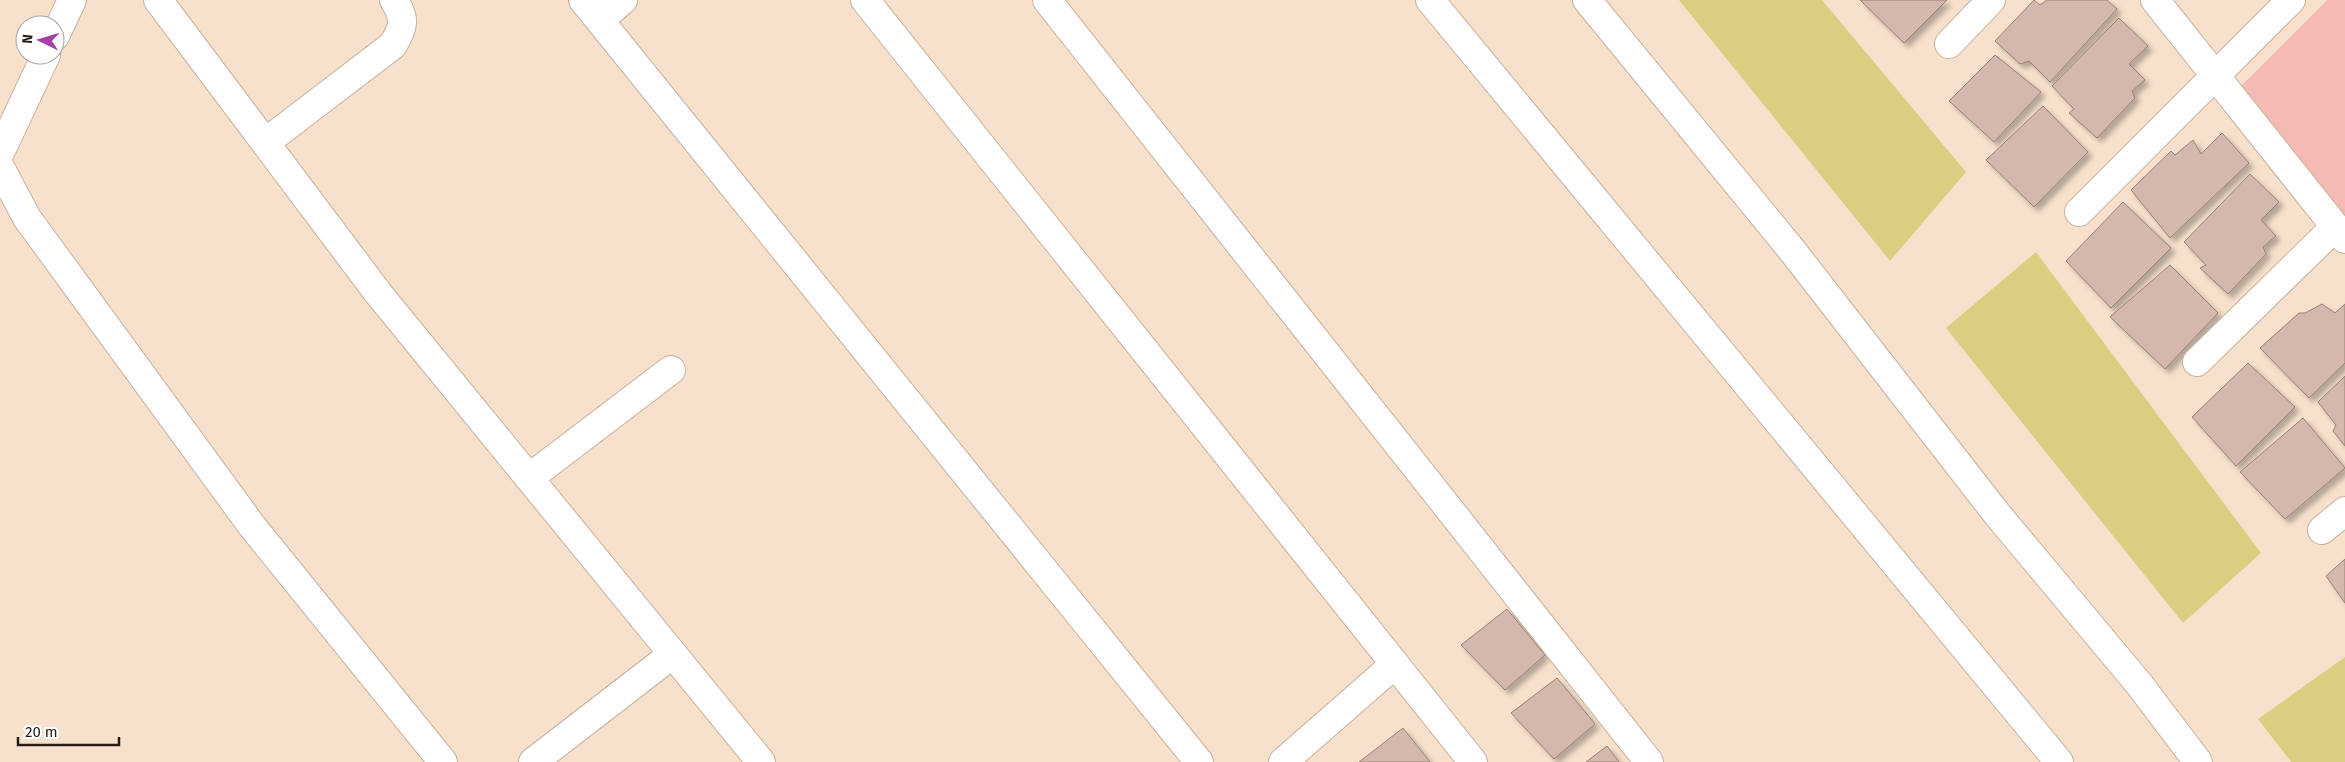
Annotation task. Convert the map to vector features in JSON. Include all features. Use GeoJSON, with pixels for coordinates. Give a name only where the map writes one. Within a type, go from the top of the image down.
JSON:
{"type":"FeatureCollection","features":[{"type":"Feature","properties":{"kind":"street"},"geometry":{"type":"LineString","coordinates":[[65,15],[72,0]]}},
{"type":"Feature","properties":{"kind":"street"},"geometry":{"type":"LineString","coordinates":[[158,0],[378,294],[761,762]]}},
{"type":"Feature","properties":{"kind":"street"},"geometry":{"type":"LineString","coordinates":[[266,142],[393,44],[403,26],[401,11],[394,0]]}},
{"type":"Feature","properties":{"kind":"street"},"geometry":{"type":"LineString","coordinates":[[623,0],[592,10],[1199,762]]}},
{"type":"Feature","properties":{"kind":"street"},"geometry":{"type":"LineString","coordinates":[[865,0],[1473,762]]}},
{"type":"Feature","properties":{"kind":"street"},"geometry":{"type":"LineString","coordinates":[[1047,0],[1649,762]]}},
{"type":"Feature","properties":{"kind":"street"},"geometry":{"type":"LineString","coordinates":[[1430,0],[2058,762]]}},
{"type":"Feature","properties":{"kind":"street"},"geometry":{"type":"LineString","coordinates":[[1587,0],[1791,249],[1997,514],[2139,684],[2198,762]]}},
{"type":"Feature","properties":{"kind":"street"},"geometry":{"type":"LineString","coordinates":[[1949,44],[1991,0]]}},
{"type":"Feature","properties":{"kind":"street"},"geometry":{"type":"LineString","coordinates":[[2155,0],[2340,233],[2197,362]]}},
{"type":"Feature","properties":{"kind":"street"},"geometry":{"type":"LineString","coordinates":[[2079,212],[2292,0]]}},
{"type":"Feature","properties":{"kind":"street"},"geometry":{"type":"LineString","coordinates":[[0,152],[41,65]]}},
{"type":"Feature","properties":{"kind":"street"},"geometry":{"type":"LineString","coordinates":[[0,168],[27,218],[252,526],[443,762]]}},
{"type":"Feature","properties":{"kind":"street"},"geometry":{"type":"LineString","coordinates":[[529,478],[671,370]]}},
{"type":"Feature","properties":{"kind":"street"},"geometry":{"type":"LineString","coordinates":[[2322,530],[2345,511]]}},
{"type":"Feature","properties":{"kind":"street"},"geometry":{"type":"LineString","coordinates":[[533,762],[673,654]]}},
{"type":"Feature","properties":{"kind":"street"},"geometry":{"type":"LineString","coordinates":[[1283,762],[1395,664]]}},
{"type":"Feature","properties":{"kind":"shaded area"},"geometry":{"type":"Polygon","coordinates":[[[1679,0],[1822,0],[1966,172],[1890,261],[1679,0]]]}},
{"type":"Feature","properties":{"kind":"shaded area"},"geometry":{"type":"Polygon","coordinates":[[[2327,0],[2345,0],[2345,231],[2231,96],[2327,0]]]}},
{"type":"Feature","properties":{"kind":"shaded area"},"geometry":{"type":"Polygon","coordinates":[[[2036,252],[2261,553],[2183,623],[1946,328],[2036,252]]]}},
{"type":"Feature","properties":{"kind":"shaded area"},"geometry":{"type":"Polygon","coordinates":[[[2345,657],[2345,762],[2291,762],[2258,719],[2345,657]]]}},
{"type":"Feature","properties":{"kind":"building"},"geometry":{"type":"Polygon","coordinates":[[[1860,0],[1947,0],[1904,43],[1860,0]]]}},
{"type":"Feature","properties":{"kind":"building"},"geometry":{"type":"Polygon","coordinates":[[[2034,0],[2040,5],[2047,0],[2107,0],[2117,9],[2050,82],[2029,61],[2020,64],[1995,41],[2034,0]]]}},
{"type":"Feature","properties":{"kind":"building"},"geometry":{"type":"Polygon","coordinates":[[[2119,18],[2148,46],[2129,64],[2145,80],[2132,91],[2135,98],[2097,138],[2069,113],[2074,109],[2052,86],[2119,18]]]}},
{"type":"Feature","properties":{"kind":"building"},"geometry":{"type":"Polygon","coordinates":[[[1995,55],[2041,92],[1994,142],[1949,101],[1995,55]]]}},
{"type":"Feature","properties":{"kind":"building"},"geometry":{"type":"Polygon","coordinates":[[[2043,106],[2088,152],[2034,207],[1986,160],[2043,106]]]}},
{"type":"Feature","properties":{"kind":"building"},"geometry":{"type":"Polygon","coordinates":[[[2222,133],[2249,163],[2170,238],[2131,190],[2171,151],[2175,155],[2193,140],[2201,154],[2222,133]]]}},
{"type":"Feature","properties":{"kind":"building"},"geometry":{"type":"Polygon","coordinates":[[[2250,174],[2279,202],[2261,220],[2276,236],[2263,247],[2266,254],[2228,294],[2200,268],[2206,265],[2184,242],[2250,174]]]}},
{"type":"Feature","properties":{"kind":"building"},"geometry":{"type":"Polygon","coordinates":[[[2123,202],[2171,248],[2111,308],[2066,261],[2123,202]]]}},
{"type":"Feature","properties":{"kind":"building"},"geometry":{"type":"Polygon","coordinates":[[[2170,265],[2218,313],[2165,369],[2110,317],[2170,265]]]}},
{"type":"Feature","properties":{"kind":"building"},"geometry":{"type":"Polygon","coordinates":[[[2322,304],[2335,313],[2345,304],[2345,363],[2309,398],[2260,348],[2299,313],[2305,313],[2322,304]]]}},
{"type":"Feature","properties":{"kind":"building"},"geometry":{"type":"Polygon","coordinates":[[[2248,363],[2295,407],[2236,466],[2192,417],[2248,363]]]}},
{"type":"Feature","properties":{"kind":"building"},"geometry":{"type":"Polygon","coordinates":[[[2345,376],[2345,446],[2333,431],[2336,425],[2318,402],[2345,376]]]}},
{"type":"Feature","properties":{"kind":"building"},"geometry":{"type":"Polygon","coordinates":[[[2303,418],[2345,468],[2285,519],[2240,472],[2303,418]]]}},
{"type":"Feature","properties":{"kind":"building"},"geometry":{"type":"Polygon","coordinates":[[[2345,559],[2345,603],[2326,576],[2345,559]]]}},
{"type":"Feature","properties":{"kind":"building"},"geometry":{"type":"Polygon","coordinates":[[[1507,609],[1545,655],[1505,690],[1461,645],[1507,609]]]}},
{"type":"Feature","properties":{"kind":"building"},"geometry":{"type":"Polygon","coordinates":[[[1557,678],[1595,724],[1554,759],[1511,713],[1557,678]]]}},
{"type":"Feature","properties":{"kind":"building"},"geometry":{"type":"Polygon","coordinates":[[[1403,728],[1430,762],[1359,762],[1403,728]]]}},
{"type":"Feature","properties":{"kind":"building"},"geometry":{"type":"Polygon","coordinates":[[[1607,746],[1619,762],[1586,762],[1607,746]]]}}]}
